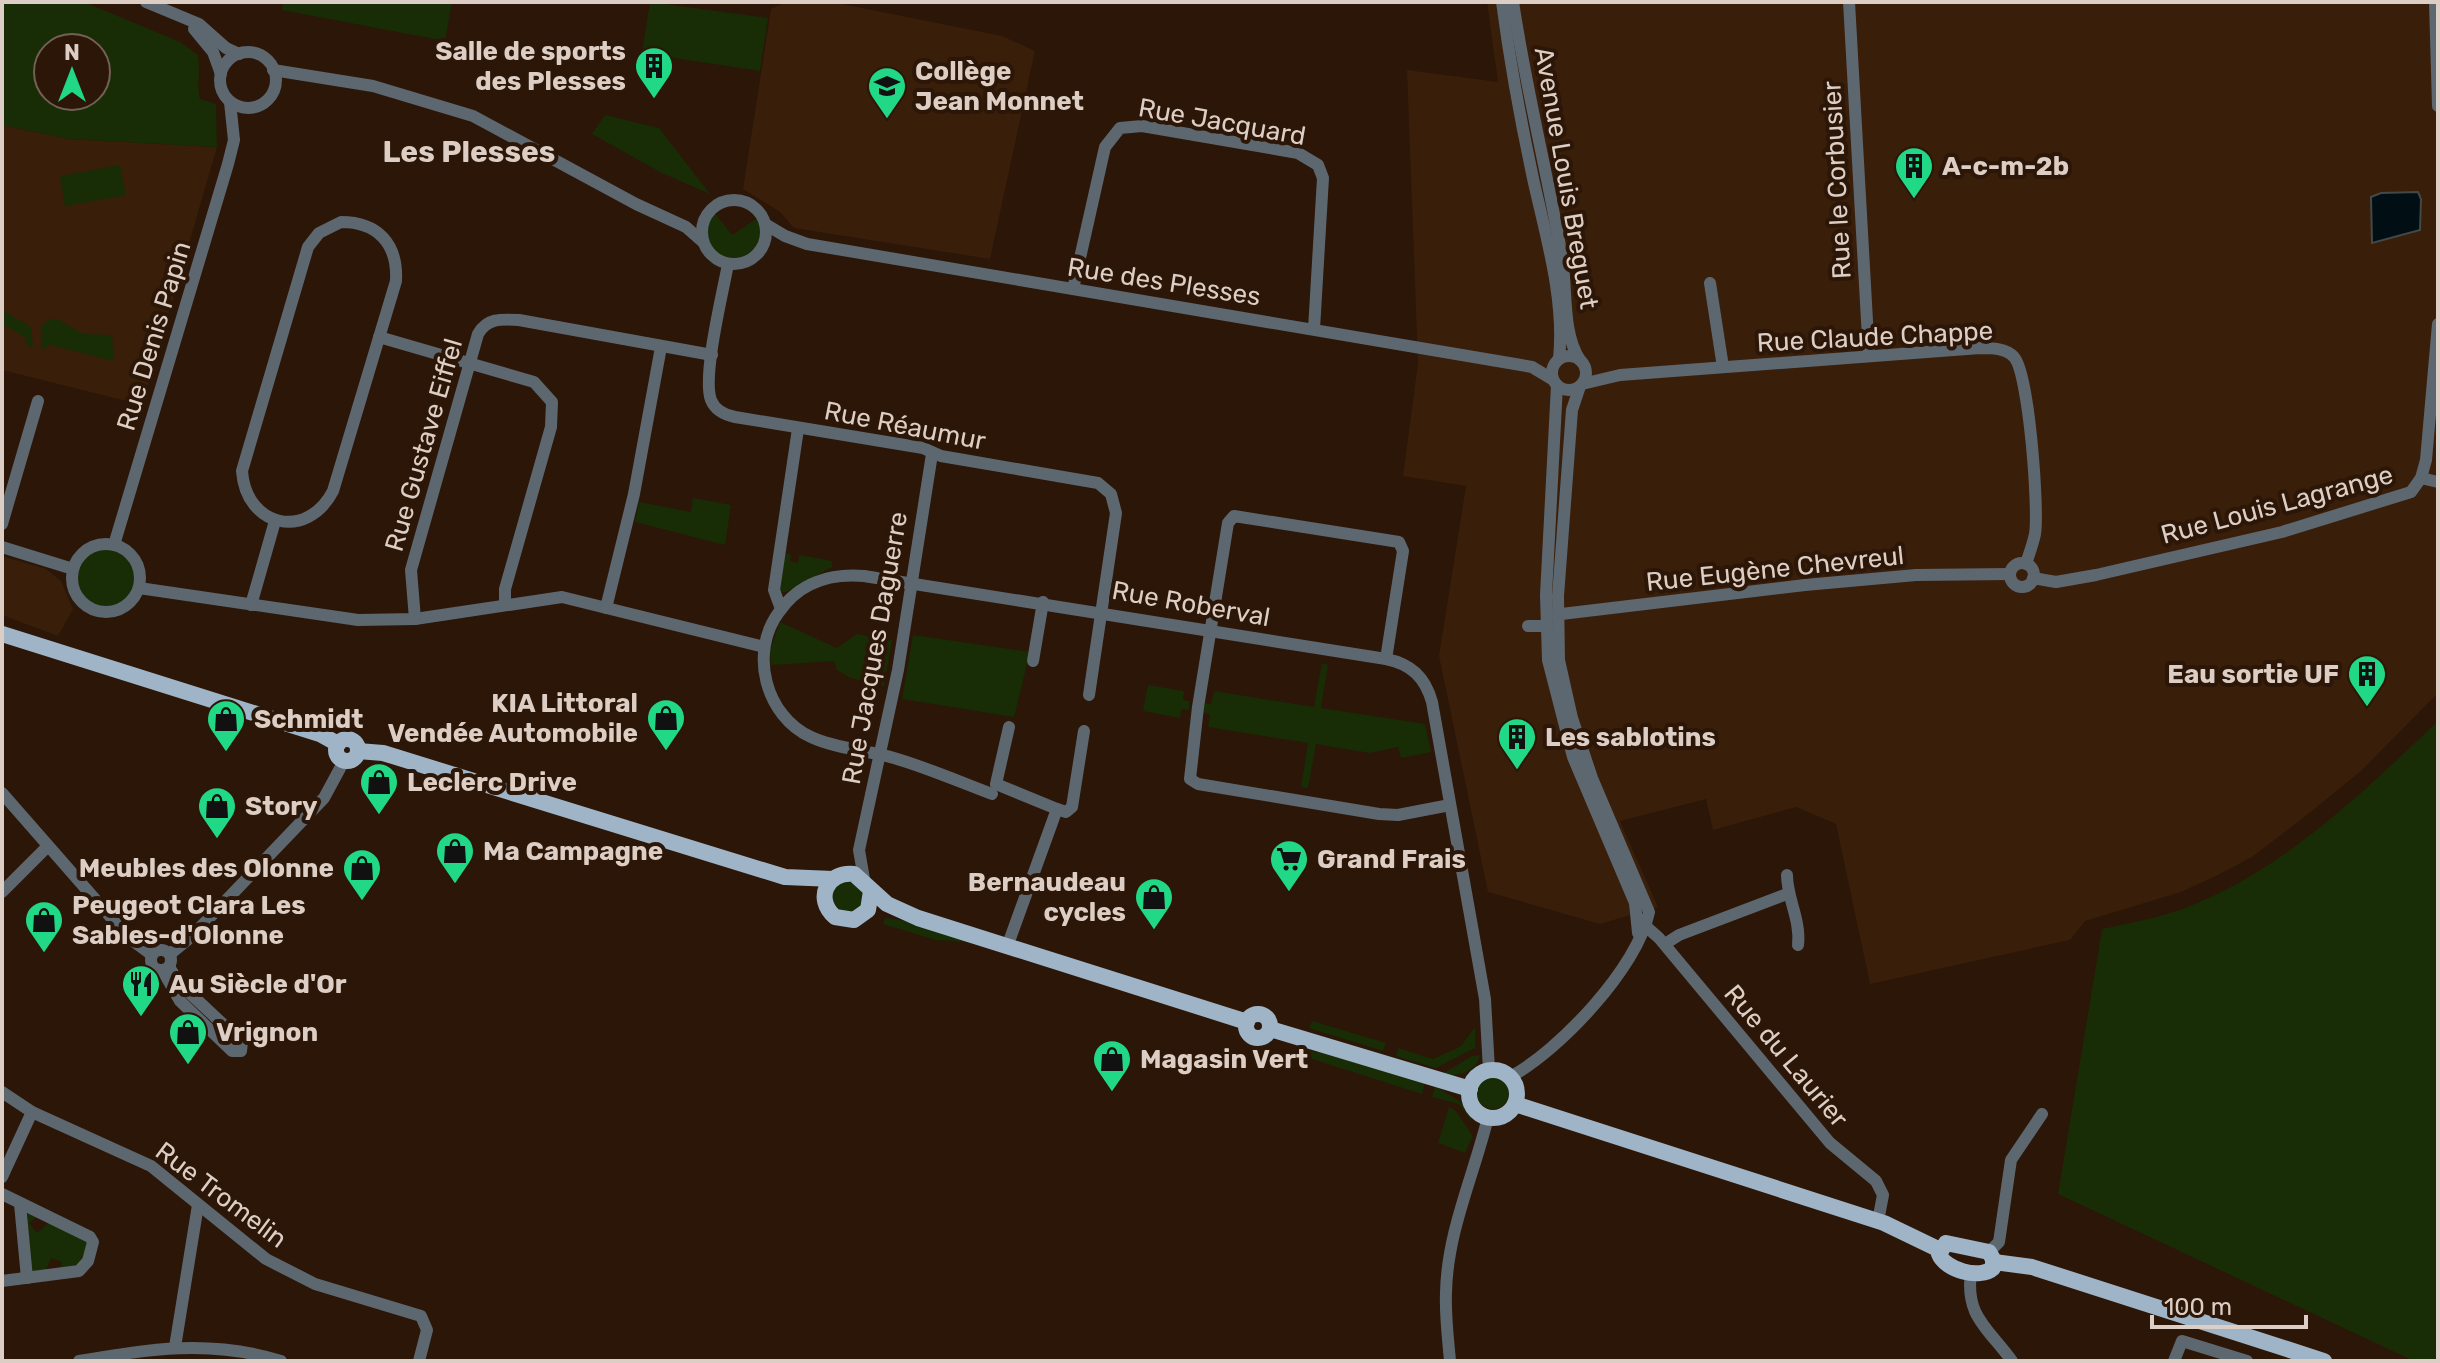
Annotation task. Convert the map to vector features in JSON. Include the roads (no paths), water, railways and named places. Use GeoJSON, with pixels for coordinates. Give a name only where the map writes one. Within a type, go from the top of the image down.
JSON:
{"type":"FeatureCollection","features":[{"type":"Feature","properties":{"kind":"main road"},"geometry":{"type":"LineString","coordinates":[[2,634],[320,734],[338,744],[349,740],[356,744],[351,756],[383,753],[785,877],[825,903]]}},
{"type":"Feature","properties":{"kind":"main road"},"geometry":{"type":"LineString","coordinates":[[785,877],[838,876],[867,885],[918,918],[1247,1022],[1252,1016],[1263,1015],[1270,1029],[1470,1089]]}},
{"type":"Feature","properties":{"kind":"main road"},"geometry":{"type":"LineString","coordinates":[[838,876],[825,890],[825,903],[830,913],[840,920],[851,921],[863,915],[871,904],[867,885]]}},
{"type":"Feature","properties":{"kind":"main road"},"geometry":{"type":"LineString","coordinates":[[863,915],[918,918]]}},
{"type":"Feature","properties":{"kind":"main road"},"geometry":{"type":"LineString","coordinates":[[1489,1070],[1510,1077],[1516,1087],[1515,1104],[1504,1115],[1488,1117],[1475,1109],[1470,1089],[1479,1075],[1489,1070]]}},
{"type":"Feature","properties":{"kind":"main road"},"geometry":{"type":"LineString","coordinates":[[1515,1104],[1546,1117],[1878,1221],[1940,1250]]}},
{"type":"Feature","properties":{"kind":"main road"},"geometry":{"type":"LineString","coordinates":[[1940,1250],[1950,1242],[2324,1361]]}},
{"type":"Feature","properties":{"kind":"main road"},"geometry":{"type":"LineString","coordinates":[[1940,1250],[1943,1263],[1985,1274],[1992,1257]]}},
{"type":"Feature","properties":{"kind":"street"},"geometry":{"type":"LineString","coordinates":[[146,2],[199,24],[226,48],[239,54],[261,56],[273,70],[274,88]]}},
{"type":"Feature","properties":{"kind":"street","name":"Rue le Corbusier"},"geometry":{"type":"LineString","coordinates":[[1849,2],[1869,356]]}},
{"type":"Feature","properties":{"kind":"street"},"geometry":{"type":"LineString","coordinates":[[2435,2],[2438,106]]}},
{"type":"Feature","properties":{"kind":"street","name":"Avenue Louis Breguet"},"geometry":{"type":"LineString","coordinates":[[1510,3],[1513,82],[1554,280],[1560,332],[1558,359]]}},
{"type":"Feature","properties":{"kind":"street","name":"Avenue Louis Breguet"},"geometry":{"type":"LineString","coordinates":[[1510,3],[1566,278],[1573,346],[1582,361]]}},
{"type":"Feature","properties":{"kind":"street"},"geometry":{"type":"LineString","coordinates":[[187,20],[210,47],[221,74],[222,91],[230,102],[252,107],[264,103],[274,88],[293,81],[327,78]]}},
{"type":"Feature","properties":{"kind":"street"},"geometry":{"type":"LineString","coordinates":[[221,74],[227,61],[239,54]]}},
{"type":"Feature","properties":{"kind":"street"},"geometry":{"type":"LineString","coordinates":[[273,70],[396,92],[473,116],[660,215],[690,229],[712,256],[728,264],[750,260],[761,249],[765,224],[758,210],[738,200],[724,201],[707,213],[689,219],[660,215]]}},
{"type":"Feature","properties":{"kind":"street","name":"Rue Denis Papin"},"geometry":{"type":"LineString","coordinates":[[230,102],[234,140]]}},
{"type":"Feature","properties":{"kind":"street","name":"Rue Denis Papin"},"geometry":{"type":"LineString","coordinates":[[114,545],[234,140],[252,107]]}},
{"type":"Feature","properties":{"kind":"street","name":"Rue Jacquard"},"geometry":{"type":"LineString","coordinates":[[1073,289],[1105,147],[1120,128],[1142,126],[1298,153],[1318,165],[1323,178],[1314,329]]}},
{"type":"Feature","properties":{"kind":"street"},"geometry":{"type":"LineString","coordinates":[[703,242],[702,227],[707,213]]}},
{"type":"Feature","properties":{"kind":"street"},"geometry":{"type":"LineString","coordinates":[[341,222],[367,225],[379,232],[394,252],[396,281],[328,502],[304,519],[275,521],[251,502],[242,471],[308,247],[328,227],[341,222]]}},
{"type":"Feature","properties":{"kind":"street","name":"Rue des Plesses"},"geometry":{"type":"LineString","coordinates":[[765,224],[807,244]]}},
{"type":"Feature","properties":{"kind":"street","name":"Rue des Plesses"},"geometry":{"type":"LineString","coordinates":[[761,249],[777,244],[807,244],[1314,329],[1532,367],[1554,382]]}},
{"type":"Feature","properties":{"kind":"street","name":"Rue Réaumur"},"geometry":{"type":"LineString","coordinates":[[728,264],[712,355],[710,396],[721,412],[798,429],[923,448],[932,454],[1105,486],[1116,502],[1116,513],[1100,611]]}},
{"type":"Feature","properties":{"kind":"street"},"geometry":{"type":"LineString","coordinates":[[1710,283],[1723,367]]}},
{"type":"Feature","properties":{"kind":"street","name":"Rue Gustave Eiffel"},"geometry":{"type":"LineString","coordinates":[[415,619],[411,570],[481,329],[497,319],[712,355]]}},
{"type":"Feature","properties":{"kind":"street","name":"Rue Louis Lagrange"},"geometry":{"type":"LineString","coordinates":[[2033,578],[2050,582],[2078,579],[2282,532],[2404,496],[2421,478],[2431,430],[2438,324]]}},
{"type":"Feature","properties":{"kind":"street"},"geometry":{"type":"LineString","coordinates":[[379,337],[534,382],[547,393],[553,410],[505,589],[505,604]]}},
{"type":"Feature","properties":{"kind":"street"},"geometry":{"type":"LineString","coordinates":[[606,608],[633,498],[661,347]]}},
{"type":"Feature","properties":{"kind":"street","name":"Rue Claude Chappe"},"geometry":{"type":"LineString","coordinates":[[1581,385],[1620,375],[1980,348],[2013,355],[2024,375],[2036,520],[2026,564]]}},
{"type":"Feature","properties":{"kind":"street"},"geometry":{"type":"LineString","coordinates":[[1510,1077],[1544,1055],[1617,978],[1643,923],[1581,783],[1561,722],[1548,660],[1552,369],[1558,359],[1570,356],[1582,361],[1586,376],[1572,410],[1550,619]]}},
{"type":"Feature","properties":{"kind":"street","name":"Rue des Plesses"},"geometry":{"type":"LineString","coordinates":[[1515,364],[1558,359]]}},
{"type":"Feature","properties":{"kind":"street","name":"Rue Claude Chappe"},"geometry":{"type":"LineString","coordinates":[[1582,361],[1590,368],[1620,375]]}},
{"type":"Feature","properties":{"kind":"street"},"geometry":{"type":"LineString","coordinates":[[1554,382],[1571,390],[1581,385]]}},
{"type":"Feature","properties":{"kind":"street"},"geometry":{"type":"LineString","coordinates":[[2,524],[38,401]]}},
{"type":"Feature","properties":{"kind":"street"},"geometry":{"type":"LineString","coordinates":[[781,609],[774,590],[798,429]]}},
{"type":"Feature","properties":{"kind":"street","name":"Rue Jacques Daguerre"},"geometry":{"type":"LineString","coordinates":[[859,850],[913,581],[932,454]]}},
{"type":"Feature","properties":{"kind":"street"},"geometry":{"type":"LineString","coordinates":[[2421,478],[2438,482]]}},
{"type":"Feature","properties":{"kind":"street"},"geometry":{"type":"LineString","coordinates":[[1386,659],[1403,551],[1399,542],[1234,516],[1228,523],[1189,769],[1193,782],[1379,814],[1398,815],[1450,805]]}},
{"type":"Feature","properties":{"kind":"street"},"geometry":{"type":"LineString","coordinates":[[251,605],[275,521]]}},
{"type":"Feature","properties":{"kind":"street"},"geometry":{"type":"LineString","coordinates":[[114,545],[135,560],[140,573],[139,588],[131,602],[121,609],[95,611],[82,603],[74,592],[73,569],[88,548],[114,545]]}},
{"type":"Feature","properties":{"kind":"street"},"geometry":{"type":"LineString","coordinates":[[2,547],[73,569]]}},
{"type":"Feature","properties":{"kind":"street"},"geometry":{"type":"LineString","coordinates":[[2026,564],[2033,571],[2033,578],[2028,585],[2020,586],[2010,574],[2016,565],[2026,564]]}},
{"type":"Feature","properties":{"kind":"street","name":"Rue Eugène Chevreul"},"geometry":{"type":"LineString","coordinates":[[1528,626],[1550,619],[1805,585],[1916,575],[2010,574]]}},
{"type":"Feature","properties":{"kind":"street","name":"Rue Roberval"},"geometry":{"type":"LineString","coordinates":[[764,647],[781,609],[799,590],[831,577],[853,575],[913,581],[1100,611],[1386,659],[1408,666],[1428,688],[1485,999],[1489,1070]]}},
{"type":"Feature","properties":{"kind":"street"},"geometry":{"type":"LineString","coordinates":[[139,588],[358,620],[415,619],[562,597],[764,647],[764,670],[771,694],[795,727],[827,743],[880,754],[992,794]]}},
{"type":"Feature","properties":{"kind":"street"},"geometry":{"type":"LineString","coordinates":[[1033,661],[1043,602]]}},
{"type":"Feature","properties":{"kind":"street"},"geometry":{"type":"LineString","coordinates":[[1089,695],[1100,611]]}},
{"type":"Feature","properties":{"kind":"street"},"geometry":{"type":"LineString","coordinates":[[1009,727],[996,784],[1066,812],[1072,807],[1084,731]]}},
{"type":"Feature","properties":{"kind":"street"},"geometry":{"type":"LineString","coordinates":[[167,964],[317,807],[351,756]]}},
{"type":"Feature","properties":{"kind":"street"},"geometry":{"type":"LineString","coordinates":[[2,793],[129,938],[152,955],[161,950],[180,1001],[232,1051],[241,1051],[242,1042],[180,984],[167,964]]}},
{"type":"Feature","properties":{"kind":"street"},"geometry":{"type":"LineString","coordinates":[[1007,947],[1057,809]]}},
{"type":"Feature","properties":{"kind":"street"},"geometry":{"type":"LineString","coordinates":[[2,892],[48,846]]}},
{"type":"Feature","properties":{"kind":"street"},"geometry":{"type":"LineString","coordinates":[[838,876],[859,850]]}},
{"type":"Feature","properties":{"kind":"street"},"geometry":{"type":"LineString","coordinates":[[859,850],[867,885]]}},
{"type":"Feature","properties":{"kind":"street"},"geometry":{"type":"LineString","coordinates":[[1787,875],[1787,894],[1800,932],[1798,945]]}},
{"type":"Feature","properties":{"kind":"street"},"geometry":{"type":"LineString","coordinates":[[1665,944],[1679,935],[1787,894]]}},
{"type":"Feature","properties":{"kind":"street","name":"Rue du Laurier"},"geometry":{"type":"LineString","coordinates":[[1643,923],[1665,944],[1830,1143],[1876,1181],[1883,1195],[1878,1221]]}},
{"type":"Feature","properties":{"kind":"street","name":"Rue Tromelin"},"geometry":{"type":"LineString","coordinates":[[2,1092],[32,1112],[151,1166],[266,1259],[315,1284],[421,1316],[427,1330],[419,1361]]}},
{"type":"Feature","properties":{"kind":"street"},"geometry":{"type":"LineString","coordinates":[[2,1177],[32,1112]]}},
{"type":"Feature","properties":{"kind":"street"},"geometry":{"type":"LineString","coordinates":[[1992,1257],[1999,1242],[2011,1160],[2042,1114]]}},
{"type":"Feature","properties":{"kind":"street"},"geometry":{"type":"LineString","coordinates":[[1450,1361],[1446,1291],[1450,1257],[1457,1221],[1488,1117]]}},
{"type":"Feature","properties":{"kind":"street"},"geometry":{"type":"LineString","coordinates":[[2,1194],[90,1237],[93,1242],[88,1261],[79,1271],[2,1281]]}},
{"type":"Feature","properties":{"kind":"street"},"geometry":{"type":"LineString","coordinates":[[20,1204],[27,1278]]}},
{"type":"Feature","properties":{"kind":"street"},"geometry":{"type":"LineString","coordinates":[[175,1347],[198,1205]]}},
{"type":"Feature","properties":{"kind":"street"},"geometry":{"type":"LineString","coordinates":[[1971,1272],[1968,1296],[1971,1308],[2012,1361]]}},
{"type":"Feature","properties":{"kind":"street"},"geometry":{"type":"LineString","coordinates":[[2174,1361],[2190,1318]]}},
{"type":"Feature","properties":{"kind":"street"},"geometry":{"type":"LineString","coordinates":[[2182,1341],[2247,1361]]}},
{"type":"Feature","properties":{"kind":"street"},"geometry":{"type":"LineString","coordinates":[[79,1361],[175,1347],[236,1348],[281,1361]]}},
{"type":"Feature","properties":{"kind":"place","name":"Salle de sports des Plesses"},"geometry":{"type":"Point","coordinates":[654,100]}},
{"type":"Feature","properties":{"kind":"place","name":"Collège Jean Monnet"},"geometry":{"type":"Point","coordinates":[887,120]}},
{"type":"Feature","properties":{"kind":"place","name":"A-c-m-2b"},"geometry":{"type":"Point","coordinates":[1914,200]}},
{"type":"Feature","properties":{"kind":"place","name":"Eau sortie UF"},"geometry":{"type":"Point","coordinates":[2367,708]}},
{"type":"Feature","properties":{"kind":"place","name":"KIA Littoral Vendée Automobile"},"geometry":{"type":"Point","coordinates":[666,752]}},
{"type":"Feature","properties":{"kind":"place","name":"Schmidt"},"geometry":{"type":"Point","coordinates":[226,753]}},
{"type":"Feature","properties":{"kind":"place","name":"Les sablotins"},"geometry":{"type":"Point","coordinates":[1517,771]}},
{"type":"Feature","properties":{"kind":"place","name":"Leclerc Drive"},"geometry":{"type":"Point","coordinates":[379,816]}},
{"type":"Feature","properties":{"kind":"place","name":"Story"},"geometry":{"type":"Point","coordinates":[217,840]}},
{"type":"Feature","properties":{"kind":"place","name":"Ma Campagne"},"geometry":{"type":"Point","coordinates":[455,885]}},
{"type":"Feature","properties":{"kind":"place","name":"Grand Frais"},"geometry":{"type":"Point","coordinates":[1289,893]}},
{"type":"Feature","properties":{"kind":"place","name":"Meubles des Olonne"},"geometry":{"type":"Point","coordinates":[362,902]}},
{"type":"Feature","properties":{"kind":"place","name":"Bernaudeau cycles"},"geometry":{"type":"Point","coordinates":[1154,931]}},
{"type":"Feature","properties":{"kind":"place","name":"Peugeot Clara Les Sables-d'Olonne"},"geometry":{"type":"Point","coordinates":[44,954]}},
{"type":"Feature","properties":{"kind":"place","name":"Au Siècle d'Or"},"geometry":{"type":"Point","coordinates":[141,1018]}},
{"type":"Feature","properties":{"kind":"place","name":"Vrignon"},"geometry":{"type":"Point","coordinates":[188,1066]}},
{"type":"Feature","properties":{"kind":"place","name":"Magasin Vert"},"geometry":{"type":"Point","coordinates":[1112,1093]}},
{"type":"Feature","properties":{"kind":"district","name":"Les Plesses"},"geometry":{"type":"Point","coordinates":[469,152]}}]}
